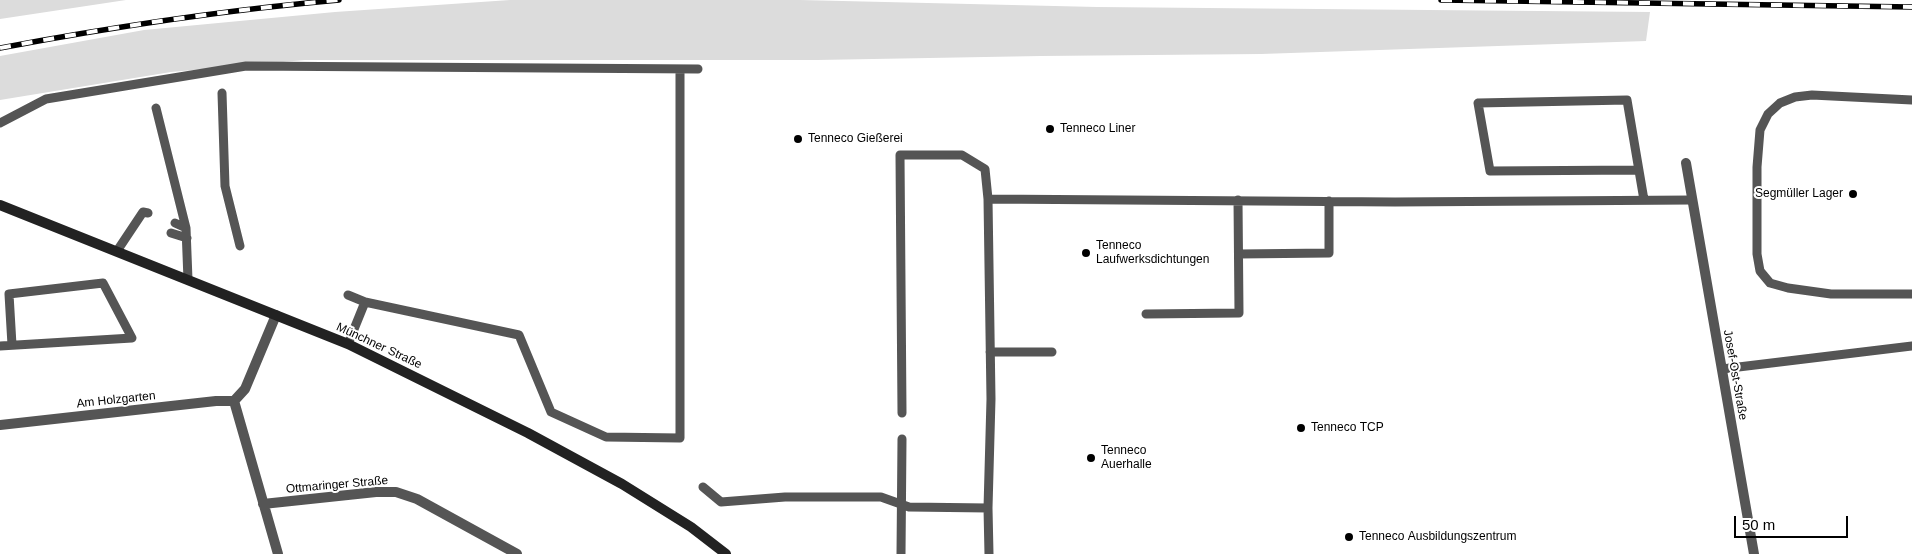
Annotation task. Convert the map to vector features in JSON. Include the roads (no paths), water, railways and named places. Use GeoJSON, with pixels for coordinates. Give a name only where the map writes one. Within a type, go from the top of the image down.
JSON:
{"type":"FeatureCollection","features":[{"type":"Feature","properties":{"kind":"main road","name":"Münchner Straße"},"geometry":{"type":"LineString","coordinates":[[0,205],[348,344],[528,432],[614,479],[691,528],[726,554]]}},
{"type":"Feature","properties":{"kind":"street","name":"Josef-Ost-Straße"},"geometry":{"type":"LineString","coordinates":[[1686,163],[1754,554]]}},
{"type":"Feature","properties":{"kind":"street"},"geometry":{"type":"LineString","coordinates":[[276,315],[245,389],[234,401],[278,554]]}},
{"type":"Feature","properties":{"kind":"street","name":"Am Holzgarten"},"geometry":{"type":"LineString","coordinates":[[0,424],[216,401],[234,401]]}},
{"type":"Feature","properties":{"kind":"street","name":"Ottmaringer Straße"},"geometry":{"type":"LineString","coordinates":[[264,504],[376,492],[396,492],[417,499],[517,554]]}},
{"type":"Feature","properties":{"kind":"lane"},"geometry":{"type":"LineString","coordinates":[[0,123],[46,99],[246,66],[698,69]]}},
{"type":"Feature","properties":{"kind":"lane"},"geometry":{"type":"LineString","coordinates":[[348,295],[365,302],[519,335],[551,412],[606,437],[680,438],[680,69]]}},
{"type":"Feature","properties":{"kind":"lane"},"geometry":{"type":"LineString","coordinates":[[222,93],[225,186],[240,246]]}},
{"type":"Feature","properties":{"kind":"lane"},"geometry":{"type":"LineString","coordinates":[[1912,100],[1812,95],[1795,97],[1780,104],[1768,114],[1760,130],[1758,167],[1758,254],[1760,271],[1770,283],[1788,288],[1831,294],[1912,294]]}},
{"type":"Feature","properties":{"kind":"lane"},"geometry":{"type":"LineString","coordinates":[[1639,170],[1490,171],[1478,103],[1627,100],[1639,170],[1644,200]]}},
{"type":"Feature","properties":{"kind":"lane"},"geometry":{"type":"LineString","coordinates":[[156,108],[186,228],[188,280]]}},
{"type":"Feature","properties":{"kind":"lane"},"geometry":{"type":"LineString","coordinates":[[902,412],[900,156],[962,155],[985,169],[988,199],[990,352],[989,554]]}},
{"type":"Feature","properties":{"kind":"lane"},"geometry":{"type":"LineString","coordinates":[[988,199],[1395,202],[1692,200]]}},
{"type":"Feature","properties":{"kind":"lane"},"geometry":{"type":"LineString","coordinates":[[1146,314],[1239,313],[1238,200]]}},
{"type":"Feature","properties":{"kind":"lane"},"geometry":{"type":"LineString","coordinates":[[1239,254],[1330,253],[1329,201]]}},
{"type":"Feature","properties":{"kind":"lane"},"geometry":{"type":"LineString","coordinates":[[117,251],[141,222],[143,212],[148,213]]}},
{"type":"Feature","properties":{"kind":"lane"},"geometry":{"type":"LineString","coordinates":[[175,223],[186,228]]}},
{"type":"Feature","properties":{"kind":"lane"},"geometry":{"type":"LineString","coordinates":[[171,233],[187,238]]}},
{"type":"Feature","properties":{"kind":"lane"},"geometry":{"type":"LineString","coordinates":[[0,346],[132,338],[103,283],[9,294],[12,345]]}},
{"type":"Feature","properties":{"kind":"lane"},"geometry":{"type":"LineString","coordinates":[[348,344],[365,302]]}},
{"type":"Feature","properties":{"kind":"lane"},"geometry":{"type":"LineString","coordinates":[[1722,369],[1912,346]]}},
{"type":"Feature","properties":{"kind":"lane"},"geometry":{"type":"LineString","coordinates":[[990,352],[1052,352]]}},
{"type":"Feature","properties":{"kind":"lane"},"geometry":{"type":"LineString","coordinates":[[901,554],[902,439]]}},
{"type":"Feature","properties":{"kind":"lane"},"geometry":{"type":"LineString","coordinates":[[703,487],[721,502],[785,497],[881,497],[909,507],[988,508]]}},
{"type":"Feature","properties":{"kind":"railway"},"geometry":{"type":"LineString","coordinates":[[0,48],[169,20],[339,0]]}},
{"type":"Feature","properties":{"kind":"railway"},"geometry":{"type":"LineString","coordinates":[[1441,0],[1912,7]]}},
{"type":"Feature","properties":{"kind":"place","name":"Tenneco Liner"},"geometry":{"type":"Point","coordinates":[1050,129]}},
{"type":"Feature","properties":{"kind":"place","name":"Tenneco Gießerei"},"geometry":{"type":"Point","coordinates":[798,139]}},
{"type":"Feature","properties":{"kind":"place","name":"Segmüller Lager"},"geometry":{"type":"Point","coordinates":[1853,194]}},
{"type":"Feature","properties":{"kind":"place","name":"Tenneco Laufwerksdichtungen"},"geometry":{"type":"Point","coordinates":[1086,253]}},
{"type":"Feature","properties":{"kind":"place","name":"Tenneco TCP"},"geometry":{"type":"Point","coordinates":[1301,428]}},
{"type":"Feature","properties":{"kind":"place","name":"Tenneco Auerhalle"},"geometry":{"type":"Point","coordinates":[1091,458]}},
{"type":"Feature","properties":{"kind":"place","name":"Tenneco Ausbildungszentrum"},"geometry":{"type":"Point","coordinates":[1349,537]}}]}
